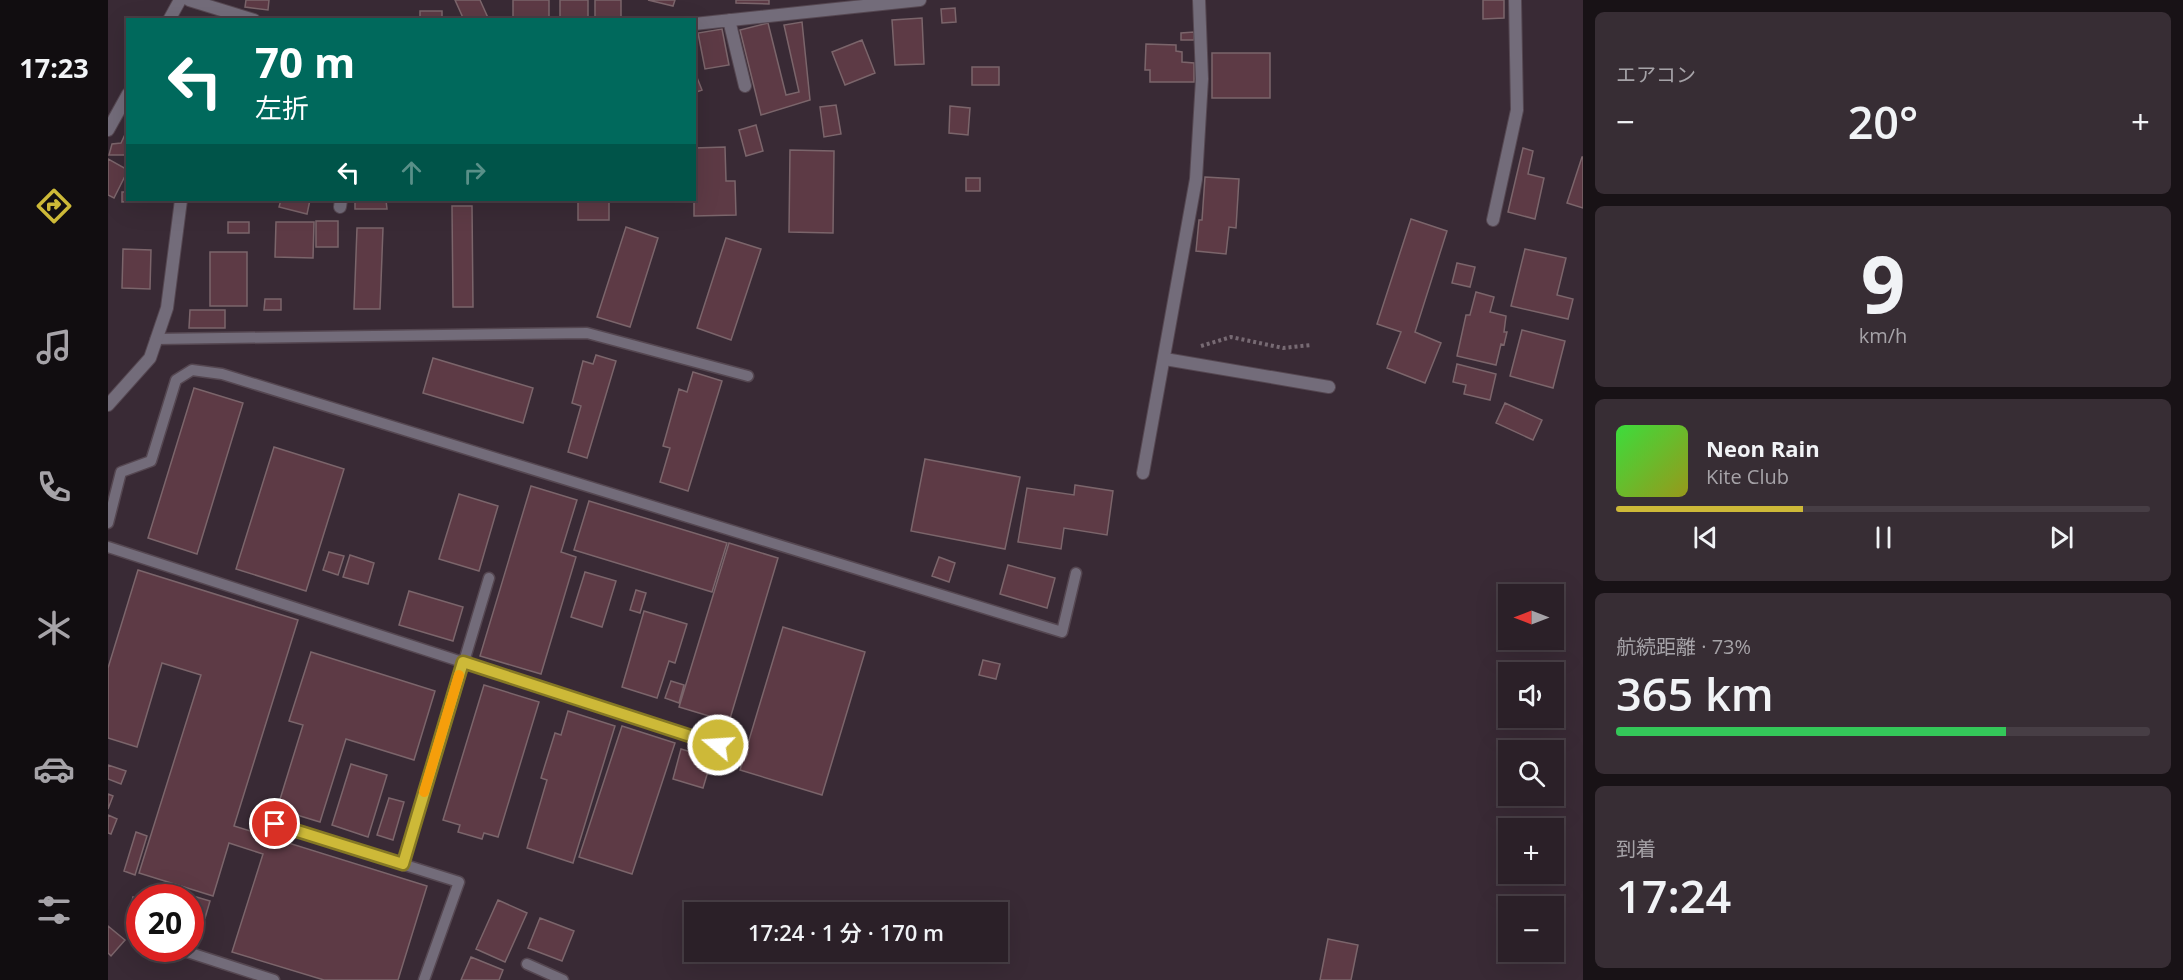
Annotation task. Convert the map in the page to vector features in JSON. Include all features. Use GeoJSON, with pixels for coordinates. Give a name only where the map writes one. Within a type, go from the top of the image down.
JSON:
{"type":"FeatureCollection","features":[{"type":"Feature","properties":{"kind":"street"},"geometry":{"type":"LineString","coordinates":[[170,18],[180,0]]}},
{"type":"Feature","properties":{"kind":"street"},"geometry":{"type":"LineString","coordinates":[[189,0],[211,9],[246,18]]}},
{"type":"Feature","properties":{"kind":"street"},"geometry":{"type":"LineString","coordinates":[[696,24],[920,0]]}},
{"type":"Feature","properties":{"kind":"street"},"geometry":{"type":"LineString","coordinates":[[1143,472],[1196,178],[1202,79],[1199,0]]}},
{"type":"Feature","properties":{"kind":"street"},"geometry":{"type":"LineString","coordinates":[[1493,220],[1517,110],[1515,0]]}},
{"type":"Feature","properties":{"kind":"street"},"geometry":{"type":"LineString","coordinates":[[729,20],[745,86]]}},
{"type":"Feature","properties":{"kind":"street"},"geometry":{"type":"LineString","coordinates":[[108,130],[126,98]]}},
{"type":"Feature","properties":{"kind":"street"},"geometry":{"type":"LineString","coordinates":[[108,405],[150,358],[167,308],[181,201]]}},
{"type":"Feature","properties":{"kind":"street"},"geometry":{"type":"LineString","coordinates":[[1165,359],[1329,387]]}},
{"type":"Feature","properties":{"kind":"lane"},"geometry":{"type":"LineString","coordinates":[[156,339],[588,333],[748,376]]}},
{"type":"Feature","properties":{"kind":"lane"},"geometry":{"type":"LineString","coordinates":[[108,524],[121,472],[151,461],[176,380],[192,370],[222,374],[1062,632],[1076,573]]}},
{"type":"Feature","properties":{"kind":"lane"},"geometry":{"type":"LineString","coordinates":[[108,547],[718,745]]}},
{"type":"Feature","properties":{"kind":"lane"},"geometry":{"type":"LineString","coordinates":[[403,864],[489,578]]}},
{"type":"Feature","properties":{"kind":"lane"},"geometry":{"type":"LineString","coordinates":[[275,824],[459,882],[424,980]]}},
{"type":"Feature","properties":{"kind":"lane"},"geometry":{"type":"LineString","coordinates":[[204,957],[274,980]]}},
{"type":"Feature","properties":{"kind":"lane"},"geometry":{"type":"LineString","coordinates":[[527,964],[563,980]]}},
{"type":"Feature","properties":{"kind":"path"},"geometry":{"type":"LineString","coordinates":[[1169,334],[1193,347],[1230,337],[1283,348],[1311,345]]}},
{"type":"Feature","properties":{"kind":"building"},"geometry":{"type":"Polygon","coordinates":[[[246,0],[269,0],[268,10],[245,7],[246,0]]]}},
{"type":"Feature","properties":{"kind":"building"},"geometry":{"type":"Polygon","coordinates":[[[455,0],[480,0],[488,18],[463,18],[455,0]]]}},
{"type":"Feature","properties":{"kind":"building"},"geometry":{"type":"Polygon","coordinates":[[[513,0],[549,0],[549,18],[513,18],[513,0]]]}},
{"type":"Feature","properties":{"kind":"building"},"geometry":{"type":"Polygon","coordinates":[[[560,0],[588,0],[588,18],[560,18],[560,0]]]}},
{"type":"Feature","properties":{"kind":"building"},"geometry":{"type":"Polygon","coordinates":[[[595,0],[621,0],[621,18],[595,17],[595,0]]]}},
{"type":"Feature","properties":{"kind":"building"},"geometry":{"type":"Polygon","coordinates":[[[648,0],[675,0],[673,6],[648,0]]]}},
{"type":"Feature","properties":{"kind":"building"},"geometry":{"type":"Polygon","coordinates":[[[736,0],[769,0],[769,4],[736,3],[736,0]]]}},
{"type":"Feature","properties":{"kind":"building"},"geometry":{"type":"Polygon","coordinates":[[[1483,0],[1504,0],[1504,18],[1483,19],[1483,0]]]}},
{"type":"Feature","properties":{"kind":"building"},"geometry":{"type":"Polygon","coordinates":[[[955,8],[956,22],[942,23],[941,9],[955,8]]]}},
{"type":"Feature","properties":{"kind":"building"},"geometry":{"type":"Polygon","coordinates":[[[420,11],[442,11],[442,18],[420,18],[420,11]]]}},
{"type":"Feature","properties":{"kind":"building"},"geometry":{"type":"Polygon","coordinates":[[[922,18],[924,64],[895,65],[892,20],[922,18]]]}},
{"type":"Feature","properties":{"kind":"building"},"geometry":{"type":"Polygon","coordinates":[[[802,22],[810,100],[761,115],[740,30],[768,23],[786,95],[799,92],[784,25],[802,22]]]}},
{"type":"Feature","properties":{"kind":"building"},"geometry":{"type":"Polygon","coordinates":[[[722,29],[729,65],[705,69],[698,33],[722,29]]]}},
{"type":"Feature","properties":{"kind":"building"},"geometry":{"type":"Polygon","coordinates":[[[1194,32],[1194,40],[1181,40],[1181,33],[1194,32]]]}},
{"type":"Feature","properties":{"kind":"building"},"geometry":{"type":"Polygon","coordinates":[[[862,40],[875,73],[845,85],[832,52],[862,40]]]}},
{"type":"Feature","properties":{"kind":"building"},"geometry":{"type":"Polygon","coordinates":[[[1146,44],[1176,45],[1176,51],[1182,52],[1182,62],[1194,63],[1194,82],[1150,82],[1150,70],[1145,70],[1146,44]]]}},
{"type":"Feature","properties":{"kind":"building"},"geometry":{"type":"Polygon","coordinates":[[[1212,53],[1270,53],[1270,98],[1212,98],[1212,53]]]}},
{"type":"Feature","properties":{"kind":"building"},"geometry":{"type":"Polygon","coordinates":[[[972,67],[999,67],[999,85],[972,85],[972,67]]]}},
{"type":"Feature","properties":{"kind":"building"},"geometry":{"type":"Polygon","coordinates":[[[696,75],[702,90],[696,92],[696,75]]]}},
{"type":"Feature","properties":{"kind":"building"},"geometry":{"type":"Polygon","coordinates":[[[836,105],[841,134],[824,137],[820,107],[836,105]]]}},
{"type":"Feature","properties":{"kind":"building"},"geometry":{"type":"Polygon","coordinates":[[[950,106],[970,108],[968,135],[949,133],[950,106]]]}},
{"type":"Feature","properties":{"kind":"building"},"geometry":{"type":"Polygon","coordinates":[[[756,125],[763,151],[746,156],[739,130],[756,125]]]}},
{"type":"Feature","properties":{"kind":"building"},"geometry":{"type":"Polygon","coordinates":[[[126,132],[126,155],[109,155],[112,144],[121,143],[126,132]]]}},
{"type":"Feature","properties":{"kind":"building"},"geometry":{"type":"Polygon","coordinates":[[[725,147],[726,181],[735,181],[736,215],[694,216],[696,148],[725,147]]]}},
{"type":"Feature","properties":{"kind":"building"},"geometry":{"type":"Polygon","coordinates":[[[1523,148],[1533,151],[1528,174],[1544,178],[1535,219],[1508,212],[1523,148]]]}},
{"type":"Feature","properties":{"kind":"building"},"geometry":{"type":"Polygon","coordinates":[[[790,150],[834,151],[833,233],[789,232],[790,150]]]}},
{"type":"Feature","properties":{"kind":"building"},"geometry":{"type":"Polygon","coordinates":[[[1583,157],[1583,208],[1567,203],[1583,157]]]}},
{"type":"Feature","properties":{"kind":"building"},"geometry":{"type":"Polygon","coordinates":[[[108,159],[126,169],[126,174],[114,198],[108,195],[108,159]]]}},
{"type":"Feature","properties":{"kind":"building"},"geometry":{"type":"Polygon","coordinates":[[[1205,177],[1239,179],[1236,228],[1229,227],[1226,254],[1196,251],[1199,220],[1202,220],[1205,177]]]}},
{"type":"Feature","properties":{"kind":"building"},"geometry":{"type":"Polygon","coordinates":[[[966,178],[980,178],[980,191],[966,191],[966,178]]]}},
{"type":"Feature","properties":{"kind":"building"},"geometry":{"type":"Polygon","coordinates":[[[122,192],[126,192],[126,201],[137,201],[122,202],[122,192]]]}},
{"type":"Feature","properties":{"kind":"building"},"geometry":{"type":"Polygon","coordinates":[[[281,201],[310,201],[307,214],[279,207],[281,201]]]}},
{"type":"Feature","properties":{"kind":"building"},"geometry":{"type":"Polygon","coordinates":[[[355,201],[386,201],[387,209],[355,209],[355,201]]]}},
{"type":"Feature","properties":{"kind":"building"},"geometry":{"type":"Polygon","coordinates":[[[578,201],[609,201],[609,220],[578,220],[578,201]]]}},
{"type":"Feature","properties":{"kind":"building"},"geometry":{"type":"Polygon","coordinates":[[[452,206],[472,206],[473,307],[453,307],[452,206]]]}},
{"type":"Feature","properties":{"kind":"building"},"geometry":{"type":"Polygon","coordinates":[[[1411,219],[1447,231],[1415,332],[1441,343],[1425,383],[1387,368],[1401,332],[1377,324],[1411,219]]]}},
{"type":"Feature","properties":{"kind":"building"},"geometry":{"type":"Polygon","coordinates":[[[316,221],[338,221],[338,247],[316,247],[316,221]]]}},
{"type":"Feature","properties":{"kind":"building"},"geometry":{"type":"Polygon","coordinates":[[[228,222],[249,222],[249,233],[228,233],[228,222]]]}},
{"type":"Feature","properties":{"kind":"building"},"geometry":{"type":"Polygon","coordinates":[[[276,222],[314,222],[313,258],[275,257],[276,222]]]}},
{"type":"Feature","properties":{"kind":"building"},"geometry":{"type":"Polygon","coordinates":[[[626,227],[658,238],[630,327],[597,317],[626,227]]]}},
{"type":"Feature","properties":{"kind":"building"},"geometry":{"type":"Polygon","coordinates":[[[357,228],[383,228],[380,309],[354,309],[357,228]]]}},
{"type":"Feature","properties":{"kind":"building"},"geometry":{"type":"Polygon","coordinates":[[[726,238],[761,249],[731,340],[697,328],[726,238]]]}},
{"type":"Feature","properties":{"kind":"building"},"geometry":{"type":"Polygon","coordinates":[[[123,249],[151,250],[150,289],[122,288],[123,249]]]}},
{"type":"Feature","properties":{"kind":"building"},"geometry":{"type":"Polygon","coordinates":[[[1525,249],[1566,258],[1557,295],[1573,299],[1568,319],[1511,306],[1525,249]]]}},
{"type":"Feature","properties":{"kind":"building"},"geometry":{"type":"Polygon","coordinates":[[[210,252],[247,252],[247,306],[210,306],[210,252]]]}},
{"type":"Feature","properties":{"kind":"building"},"geometry":{"type":"Polygon","coordinates":[[[1457,263],[1475,267],[1470,287],[1452,283],[1457,263]]]}},
{"type":"Feature","properties":{"kind":"building"},"geometry":{"type":"Polygon","coordinates":[[[1476,292],[1494,297],[1490,312],[1506,316],[1504,332],[1507,332],[1504,345],[1501,344],[1496,365],[1457,356],[1466,315],[1470,315],[1476,292]]]}},
{"type":"Feature","properties":{"kind":"building"},"geometry":{"type":"Polygon","coordinates":[[[265,299],[281,299],[281,310],[264,310],[265,299]]]}},
{"type":"Feature","properties":{"kind":"building"},"geometry":{"type":"Polygon","coordinates":[[[190,310],[225,310],[225,328],[189,328],[190,310]]]}},
{"type":"Feature","properties":{"kind":"building"},"geometry":{"type":"Polygon","coordinates":[[[1522,330],[1565,341],[1553,388],[1510,376],[1522,330]]]}},
{"type":"Feature","properties":{"kind":"building"},"geometry":{"type":"Polygon","coordinates":[[[596,355],[616,361],[587,458],[568,452],[581,406],[572,403],[583,361],[593,364],[596,355]]]}},
{"type":"Feature","properties":{"kind":"building"},"geometry":{"type":"Polygon","coordinates":[[[433,358],[533,388],[523,423],[423,393],[433,358]]]}},
{"type":"Feature","properties":{"kind":"building"},"geometry":{"type":"Polygon","coordinates":[[[1457,364],[1496,374],[1490,400],[1464,394],[1466,385],[1453,382],[1457,364]]]}},
{"type":"Feature","properties":{"kind":"building"},"geometry":{"type":"Polygon","coordinates":[[[693,372],[722,381],[688,491],[660,482],[670,448],[663,446],[679,389],[687,392],[693,372]]]}},
{"type":"Feature","properties":{"kind":"building"},"geometry":{"type":"Polygon","coordinates":[[[194,388],[243,403],[197,554],[148,538],[194,388]]]}},
{"type":"Feature","properties":{"kind":"building"},"geometry":{"type":"Polygon","coordinates":[[[1505,403],[1542,420],[1533,440],[1496,423],[1505,403]]]}},
{"type":"Feature","properties":{"kind":"building"},"geometry":{"type":"Polygon","coordinates":[[[274,447],[344,469],[306,591],[236,569],[274,447]]]}},
{"type":"Feature","properties":{"kind":"building"},"geometry":{"type":"Polygon","coordinates":[[[925,459],[1020,477],[1005,549],[911,531],[925,459]]]}},
{"type":"Feature","properties":{"kind":"building"},"geometry":{"type":"Polygon","coordinates":[[[1075,485],[1113,491],[1107,535],[1064,528],[1061,549],[1018,542],[1027,488],[1074,495],[1075,485]]]}},
{"type":"Feature","properties":{"kind":"building"},"geometry":{"type":"Polygon","coordinates":[[[531,486],[577,500],[561,552],[576,557],[541,674],[480,656],[531,486]]]}},
{"type":"Feature","properties":{"kind":"building"},"geometry":{"type":"Polygon","coordinates":[[[459,494],[498,506],[479,571],[439,559],[459,494]]]}},
{"type":"Feature","properties":{"kind":"building"},"geometry":{"type":"Polygon","coordinates":[[[589,501],[727,543],[712,592],[574,550],[589,501]]]}},
{"type":"Feature","properties":{"kind":"building"},"geometry":{"type":"Polygon","coordinates":[[[729,543],[778,558],[729,722],[679,707],[729,543]]]}},
{"type":"Feature","properties":{"kind":"building"},"geometry":{"type":"Polygon","coordinates":[[[329,552],[344,556],[338,575],[323,570],[329,552]]]}},
{"type":"Feature","properties":{"kind":"building"},"geometry":{"type":"Polygon","coordinates":[[[350,555],[374,563],[368,584],[343,577],[350,555]]]}},
{"type":"Feature","properties":{"kind":"building"},"geometry":{"type":"Polygon","coordinates":[[[939,557],[955,563],[949,582],[932,576],[939,557]]]}},
{"type":"Feature","properties":{"kind":"building"},"geometry":{"type":"Polygon","coordinates":[[[1008,565],[1055,578],[1047,608],[1000,594],[1008,565]]]}},
{"type":"Feature","properties":{"kind":"building"},"geometry":{"type":"Polygon","coordinates":[[[138,570],[298,620],[234,826],[427,886],[398,980],[324,980],[232,952],[263,854],[229,843],[213,896],[204,893],[204,884],[174,884],[139,873],[201,675],[162,663],[137,747],[108,738],[108,668],[138,570]]]}},
{"type":"Feature","properties":{"kind":"building"},"geometry":{"type":"Polygon","coordinates":[[[585,572],[616,581],[602,627],[571,617],[585,572]]]}},
{"type":"Feature","properties":{"kind":"building"},"geometry":{"type":"Polygon","coordinates":[[[636,590],[646,593],[640,613],[630,610],[636,590]]]}},
{"type":"Feature","properties":{"kind":"building"},"geometry":{"type":"Polygon","coordinates":[[[409,591],[463,607],[453,641],[399,625],[409,591]]]}},
{"type":"Feature","properties":{"kind":"building"},"geometry":{"type":"Polygon","coordinates":[[[644,611],[687,624],[675,663],[669,661],[657,698],[622,687],[644,611]]]}},
{"type":"Feature","properties":{"kind":"building"},"geometry":{"type":"Polygon","coordinates":[[[783,627],[865,652],[822,795],[740,770],[783,627]]]}},
{"type":"Feature","properties":{"kind":"building"},"geometry":{"type":"Polygon","coordinates":[[[311,652],[435,691],[414,760],[346,739],[320,822],[277,809],[303,725],[289,721],[311,652]]]}},
{"type":"Feature","properties":{"kind":"building"},"geometry":{"type":"Polygon","coordinates":[[[983,660],[1000,664],[996,679],[979,675],[983,660]]]}},
{"type":"Feature","properties":{"kind":"building"},"geometry":{"type":"Polygon","coordinates":[[[671,681],[684,685],[679,703],[665,698],[671,681]]]}},
{"type":"Feature","properties":{"kind":"building"},"geometry":{"type":"Polygon","coordinates":[[[484,685],[539,702],[498,837],[484,833],[482,839],[458,832],[460,825],[443,820],[484,685]]]}},
{"type":"Feature","properties":{"kind":"building"},"geometry":{"type":"Polygon","coordinates":[[[568,711],[615,726],[573,863],[527,848],[547,780],[541,778],[555,733],[561,735],[568,711]]]}},
{"type":"Feature","properties":{"kind":"building"},"geometry":{"type":"Polygon","coordinates":[[[622,726],[675,743],[632,874],[579,857],[622,726]]]}},
{"type":"Feature","properties":{"kind":"building"},"geometry":{"type":"Polygon","coordinates":[[[681,749],[712,758],[703,788],[673,779],[681,749]]]}},
{"type":"Feature","properties":{"kind":"building"},"geometry":{"type":"Polygon","coordinates":[[[351,764],[387,775],[368,837],[332,825],[351,764]]]}},
{"type":"Feature","properties":{"kind":"building"},"geometry":{"type":"Polygon","coordinates":[[[108,765],[126,771],[121,784],[108,779],[108,765]]]}},
{"type":"Feature","properties":{"kind":"building"},"geometry":{"type":"Polygon","coordinates":[[[108,794],[113,796],[108,809],[108,794]]]}},
{"type":"Feature","properties":{"kind":"building"},"geometry":{"type":"Polygon","coordinates":[[[389,798],[404,802],[393,840],[377,835],[389,798]]]}},
{"type":"Feature","properties":{"kind":"building"},"geometry":{"type":"Polygon","coordinates":[[[108,815],[117,819],[111,834],[108,833],[108,815]]]}},
{"type":"Feature","properties":{"kind":"building"},"geometry":{"type":"Polygon","coordinates":[[[136,832],[147,836],[135,875],[124,871],[136,832]]]}},
{"type":"Feature","properties":{"kind":"building"},"geometry":{"type":"Polygon","coordinates":[[[204,899],[210,901],[204,918],[204,899]]]}},
{"type":"Feature","properties":{"kind":"building"},"geometry":{"type":"Polygon","coordinates":[[[498,900],[527,913],[505,962],[476,949],[498,900]]]}},
{"type":"Feature","properties":{"kind":"building"},"geometry":{"type":"Polygon","coordinates":[[[540,918],[574,931],[562,961],[528,948],[540,918]]]}},
{"type":"Feature","properties":{"kind":"building"},"geometry":{"type":"Polygon","coordinates":[[[108,926],[125,940],[111,956],[108,953],[108,926]]]}},
{"type":"Feature","properties":{"kind":"building"},"geometry":{"type":"Polygon","coordinates":[[[1328,939],[1358,945],[1351,980],[1320,980],[1328,939]]]}},
{"type":"Feature","properties":{"kind":"building"},"geometry":{"type":"Polygon","coordinates":[[[471,957],[503,970],[499,980],[461,980],[471,957]]]}},
{"type":"Feature","properties":{"kind":"slow traffic"},"geometry":{"type":"LineString","coordinates":[[424,792],[459,675]]}},
{"type":"Feature","properties":{"kind":"route"},"geometry":{"type":"LineString","coordinates":[[275,824],[403,864],[463,662],[718,745]]}}]}
